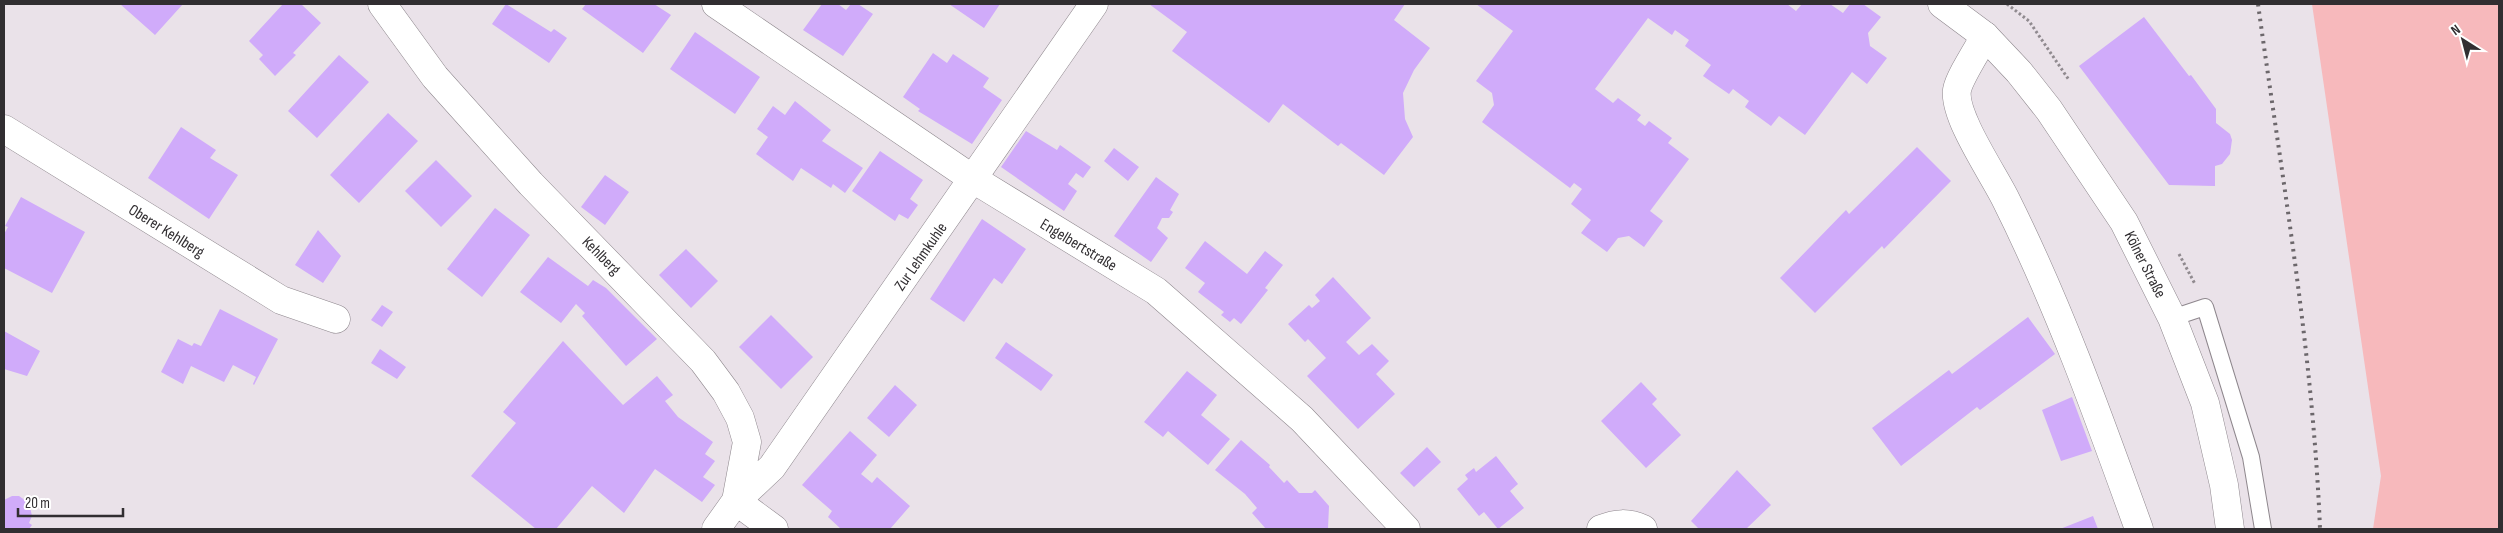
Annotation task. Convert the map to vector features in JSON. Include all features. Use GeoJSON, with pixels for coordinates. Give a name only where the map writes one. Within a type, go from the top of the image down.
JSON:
{"type":"FeatureCollection","features":[{"type":"Feature","properties":{"kind":"street","name":"Kehlberg"},"geometry":{"type":"LineString","coordinates":[[382,4],[435,77],[531,184],[703,361],[726,392],[740,418],[747,442],[736,501],[716,529]]}},
{"type":"Feature","properties":{"kind":"street","name":"Engelbertstraße"},"geometry":{"type":"LineString","coordinates":[[716,4],[973,180],[1156,291],[1302,419],[1406,529]]}},
{"type":"Feature","properties":{"kind":"street","name":"Zur Lehmkuhle"},"geometry":{"type":"LineString","coordinates":[[736,501],[772,467],[1094,4]]}},
{"type":"Feature","properties":{"kind":"street","name":"Kölner Straße"},"geometry":{"type":"LineString","coordinates":[[1942,4],[1985,36],[2037,95],[2082,157],[2124,222],[2172,318],[2205,403],[2224,485],[2230,529]]}},
{"type":"Feature","properties":{"kind":"street"},"geometry":{"type":"LineString","coordinates":[[1985,36],[1957,91],[1963,122],[2005,199],[2037,266],[2086,381],[2139,529]]}},
{"type":"Feature","properties":{"kind":"street","name":"Oberer Kehlberg"},"geometry":{"type":"LineString","coordinates":[[4,128],[281,300],[336,319]]}},
{"type":"Feature","properties":{"kind":"street"},"geometry":{"type":"LineString","coordinates":[[736,501],[774,529]]}},
{"type":"Feature","properties":{"kind":"street"},"geometry":{"type":"LineString","coordinates":[[1601,529],[1614,524],[1629,524],[1643,529]]}},
{"type":"Feature","properties":{"kind":"lane"},"geometry":{"type":"LineString","coordinates":[[2172,318],[2205,307],[2251,457],[2263,529]]}},
{"type":"Feature","properties":{"kind":"shaded area"},"geometry":{"type":"Polygon","coordinates":[[[2312,4],[2499,4],[2499,529],[2373,529],[2381,476],[2312,4]]]}},
{"type":"Feature","properties":{"kind":"building"},"geometry":{"type":"Polygon","coordinates":[[[120,4],[183,4],[155,35],[120,4]]]}},
{"type":"Feature","properties":{"kind":"building"},"geometry":{"type":"Polygon","coordinates":[[[283,4],[301,4],[321,23],[293,53],[296,55],[275,76],[259,59],[263,55],[249,41],[283,4]]]}},
{"type":"Feature","properties":{"kind":"building"},"geometry":{"type":"Polygon","coordinates":[[[506,4],[551,32],[554,29],[567,38],[549,63],[492,24],[506,4]]]}},
{"type":"Feature","properties":{"kind":"building"},"geometry":{"type":"Polygon","coordinates":[[[586,4],[654,4],[671,15],[643,53],[582,9],[586,4]]]}},
{"type":"Feature","properties":{"kind":"building"},"geometry":{"type":"Polygon","coordinates":[[[822,4],[838,4],[846,10],[851,4],[858,4],[873,14],[843,56],[803,30],[822,4]]]}},
{"type":"Feature","properties":{"kind":"building"},"geometry":{"type":"Polygon","coordinates":[[[949,4],[1000,4],[984,28],[949,4]]]}},
{"type":"Feature","properties":{"kind":"building"},"geometry":{"type":"Polygon","coordinates":[[[1149,4],[1405,4],[1394,20],[1430,48],[1414,70],[1403,93],[1405,119],[1413,137],[1384,175],[1341,143],[1338,146],[1283,104],[1269,123],[1172,51],[1187,32],[1149,4]]]}},
{"type":"Feature","properties":{"kind":"building"},"geometry":{"type":"Polygon","coordinates":[[[1476,4],[1787,4],[1796,11],[1802,4],[1830,4],[1843,13],[1850,4],[1863,4],[1881,17],[1868,33],[1870,46],[1887,58],[1867,84],[1852,72],[1805,135],[1779,116],[1771,126],[1745,107],[1749,101],[1733,89],[1729,94],[1703,76],[1711,65],[1685,46],[1689,40],[1675,30],[1672,35],[1648,18],[1595,89],[1613,103],[1618,98],[1641,115],[1637,120],[1645,126],[1649,121],[1672,138],[1668,143],[1689,159],[1650,211],[1663,221],[1644,247],[1629,236],[1618,238],[1607,252],[1581,233],[1591,220],[1571,204],[1582,189],[1574,183],[1570,188],[1482,122],[1494,105],[1492,93],[1476,81],[1513,31],[1476,4]]]}},
{"type":"Feature","properties":{"kind":"building"},"geometry":{"type":"Polygon","coordinates":[[[2144,17],[2216,109],[2216,123],[2230,134],[2232,140],[2230,154],[2222,164],[2215,166],[2215,186],[2169,185],[2079,66],[2144,17]]]}},
{"type":"Feature","properties":{"kind":"building"},"geometry":{"type":"Polygon","coordinates":[[[695,32],[760,77],[735,114],[670,69],[695,32]]]}},
{"type":"Feature","properties":{"kind":"building"},"geometry":{"type":"Polygon","coordinates":[[[933,53],[947,63],[953,54],[989,78],[983,87],[1002,100],[972,144],[918,111],[920,109],[903,97],[933,53]]]}},
{"type":"Feature","properties":{"kind":"building"},"geometry":{"type":"Polygon","coordinates":[[[339,55],[369,82],[317,138],[288,111],[339,55]]]}},
{"type":"Feature","properties":{"kind":"building"},"geometry":{"type":"Polygon","coordinates":[[[795,101],[831,130],[822,141],[863,168],[845,193],[833,184],[831,188],[801,168],[793,181],[756,154],[768,137],[757,129],[773,106],[785,115],[795,101]]]}},
{"type":"Feature","properties":{"kind":"building"},"geometry":{"type":"Polygon","coordinates":[[[388,113],[418,141],[359,203],[330,175],[388,113]]]}},
{"type":"Feature","properties":{"kind":"building"},"geometry":{"type":"Polygon","coordinates":[[[181,127],[216,150],[210,158],[238,175],[209,219],[148,178],[181,127]]]}},
{"type":"Feature","properties":{"kind":"building"},"geometry":{"type":"Polygon","coordinates":[[[1026,131],[1057,150],[1060,145],[1091,167],[1083,178],[1076,173],[1068,184],[1077,191],[1064,211],[1001,167],[1026,131]]]}},
{"type":"Feature","properties":{"kind":"building"},"geometry":{"type":"Polygon","coordinates":[[[1917,147],[1951,181],[1884,249],[1882,246],[1815,313],[1780,278],[1846,210],[1849,214],[1917,147]]]}},
{"type":"Feature","properties":{"kind":"building"},"geometry":{"type":"Polygon","coordinates":[[[1114,148],[1139,167],[1128,181],[1104,161],[1114,148]]]}},
{"type":"Feature","properties":{"kind":"building"},"geometry":{"type":"Polygon","coordinates":[[[880,151],[923,180],[910,199],[918,205],[908,219],[899,214],[895,221],[852,191],[880,151]]]}},
{"type":"Feature","properties":{"kind":"building"},"geometry":{"type":"Polygon","coordinates":[[[436,160],[472,196],[441,227],[405,191],[436,160]]]}},
{"type":"Feature","properties":{"kind":"building"},"geometry":{"type":"Polygon","coordinates":[[[605,175],[629,192],[605,225],[581,207],[605,175]]]}},
{"type":"Feature","properties":{"kind":"building"},"geometry":{"type":"Polygon","coordinates":[[[1156,177],[1179,194],[1170,210],[1173,212],[1169,218],[1162,218],[1157,228],[1168,238],[1151,262],[1114,236],[1156,177]]]}},
{"type":"Feature","properties":{"kind":"building"},"geometry":{"type":"Polygon","coordinates":[[[21,197],[85,232],[52,293],[4,268],[4,234],[8,227],[5,226],[21,197]]]}},
{"type":"Feature","properties":{"kind":"building"},"geometry":{"type":"Polygon","coordinates":[[[495,208],[530,235],[482,297],[447,269],[495,208]]]}},
{"type":"Feature","properties":{"kind":"building"},"geometry":{"type":"Polygon","coordinates":[[[982,219],[1026,249],[1002,284],[994,278],[964,322],[930,299],[982,219]]]}},
{"type":"Feature","properties":{"kind":"building"},"geometry":{"type":"Polygon","coordinates":[[[318,230],[341,256],[323,283],[295,265],[318,230]]]}},
{"type":"Feature","properties":{"kind":"building"},"geometry":{"type":"Polygon","coordinates":[[[1205,241],[1247,274],[1265,251],[1283,265],[1265,288],[1268,290],[1241,324],[1234,318],[1230,322],[1221,315],[1224,312],[1198,292],[1205,283],[1185,268],[1205,241]]]}},
{"type":"Feature","properties":{"kind":"building"},"geometry":{"type":"Polygon","coordinates":[[[686,249],[718,281],[691,308],[659,275],[686,249]]]}},
{"type":"Feature","properties":{"kind":"building"},"geometry":{"type":"Polygon","coordinates":[[[548,257],[588,286],[593,280],[606,288],[657,339],[626,366],[582,316],[585,313],[576,304],[561,323],[520,292],[548,257]]]}},
{"type":"Feature","properties":{"kind":"building"},"geometry":{"type":"Polygon","coordinates":[[[1333,277],[1371,318],[1346,342],[1359,355],[1372,344],[1389,361],[1376,374],[1395,394],[1358,429],[1307,376],[1326,358],[1308,339],[1305,342],[1288,324],[1309,305],[1312,308],[1320,301],[1315,295],[1333,277]]]}},
{"type":"Feature","properties":{"kind":"building"},"geometry":{"type":"Polygon","coordinates":[[[382,305],[393,312],[382,327],[371,320],[382,305]]]}},
{"type":"Feature","properties":{"kind":"building"},"geometry":{"type":"Polygon","coordinates":[[[220,309],[278,339],[254,385],[256,377],[233,365],[224,382],[191,366],[183,384],[161,372],[178,339],[192,346],[194,343],[201,346],[220,309]]]}},
{"type":"Feature","properties":{"kind":"building"},"geometry":{"type":"Polygon","coordinates":[[[771,315],[813,357],[781,389],[739,347],[771,315]]]}},
{"type":"Feature","properties":{"kind":"building"},"geometry":{"type":"Polygon","coordinates":[[[2028,317],[2055,354],[1980,410],[1977,407],[1901,466],[1872,428],[1949,370],[1952,374],[2028,317]]]}},
{"type":"Feature","properties":{"kind":"building"},"geometry":{"type":"Polygon","coordinates":[[[4,331],[40,351],[27,376],[4,369],[4,331]]]}},
{"type":"Feature","properties":{"kind":"building"},"geometry":{"type":"Polygon","coordinates":[[[563,341],[623,405],[657,376],[673,395],[665,401],[678,417],[713,442],[705,454],[715,461],[703,477],[715,485],[702,502],[655,469],[624,513],[592,486],[556,529],[536,529],[471,476],[516,423],[503,412],[563,341]]]}},
{"type":"Feature","properties":{"kind":"building"},"geometry":{"type":"Polygon","coordinates":[[[1006,342],[1053,375],[1041,391],[995,358],[1006,342]]]}},
{"type":"Feature","properties":{"kind":"building"},"geometry":{"type":"Polygon","coordinates":[[[380,349],[406,367],[397,379],[371,363],[380,349]]]}},
{"type":"Feature","properties":{"kind":"building"},"geometry":{"type":"Polygon","coordinates":[[[1187,371],[1217,395],[1201,415],[1230,439],[1208,465],[1168,431],[1163,437],[1144,422],[1187,371]]]}},
{"type":"Feature","properties":{"kind":"building"},"geometry":{"type":"Polygon","coordinates":[[[1641,382],[1657,399],[1652,404],[1681,435],[1646,468],[1601,421],[1641,382]]]}},
{"type":"Feature","properties":{"kind":"building"},"geometry":{"type":"Polygon","coordinates":[[[895,385],[917,405],[889,437],[867,418],[895,385]]]}},
{"type":"Feature","properties":{"kind":"building"},"geometry":{"type":"Polygon","coordinates":[[[2072,397],[2092,451],[2061,461],[2042,410],[2072,397]]]}},
{"type":"Feature","properties":{"kind":"building"},"geometry":{"type":"Polygon","coordinates":[[[850,431],[877,455],[861,474],[872,483],[877,477],[910,506],[890,529],[841,529],[828,517],[832,511],[802,485],[850,431]]]}},
{"type":"Feature","properties":{"kind":"building"},"geometry":{"type":"Polygon","coordinates":[[[1241,440],[1270,465],[1269,467],[1284,483],[1287,480],[1299,493],[1312,493],[1315,490],[1329,506],[1328,529],[1266,529],[1252,513],[1257,508],[1245,494],[1215,470],[1241,440]]]}},
{"type":"Feature","properties":{"kind":"building"},"geometry":{"type":"Polygon","coordinates":[[[1427,447],[1441,462],[1414,487],[1400,473],[1427,447]]]}},
{"type":"Feature","properties":{"kind":"building"},"geometry":{"type":"Polygon","coordinates":[[[1496,456],[1518,484],[1510,491],[1524,508],[1498,529],[1484,512],[1479,516],[1457,489],[1468,479],[1465,475],[1474,468],[1476,472],[1496,456]]]}},
{"type":"Feature","properties":{"kind":"building"},"geometry":{"type":"Polygon","coordinates":[[[1737,470],[1771,505],[1746,529],[1699,529],[1691,521],[1737,470]]]}},
{"type":"Feature","properties":{"kind":"building"},"geometry":{"type":"Polygon","coordinates":[[[12,496],[19,496],[29,503],[32,516],[29,523],[32,525],[29,529],[4,529],[4,500],[12,496]]]}},
{"type":"Feature","properties":{"kind":"building"},"geometry":{"type":"Polygon","coordinates":[[[2093,516],[2098,529],[2060,529],[2093,516]]]}},
{"type":"Feature","properties":{"kind":"railway"},"geometry":{"type":"LineString","coordinates":[[2258,4],[2304,331],[2311,397],[2320,529]]}}]}
